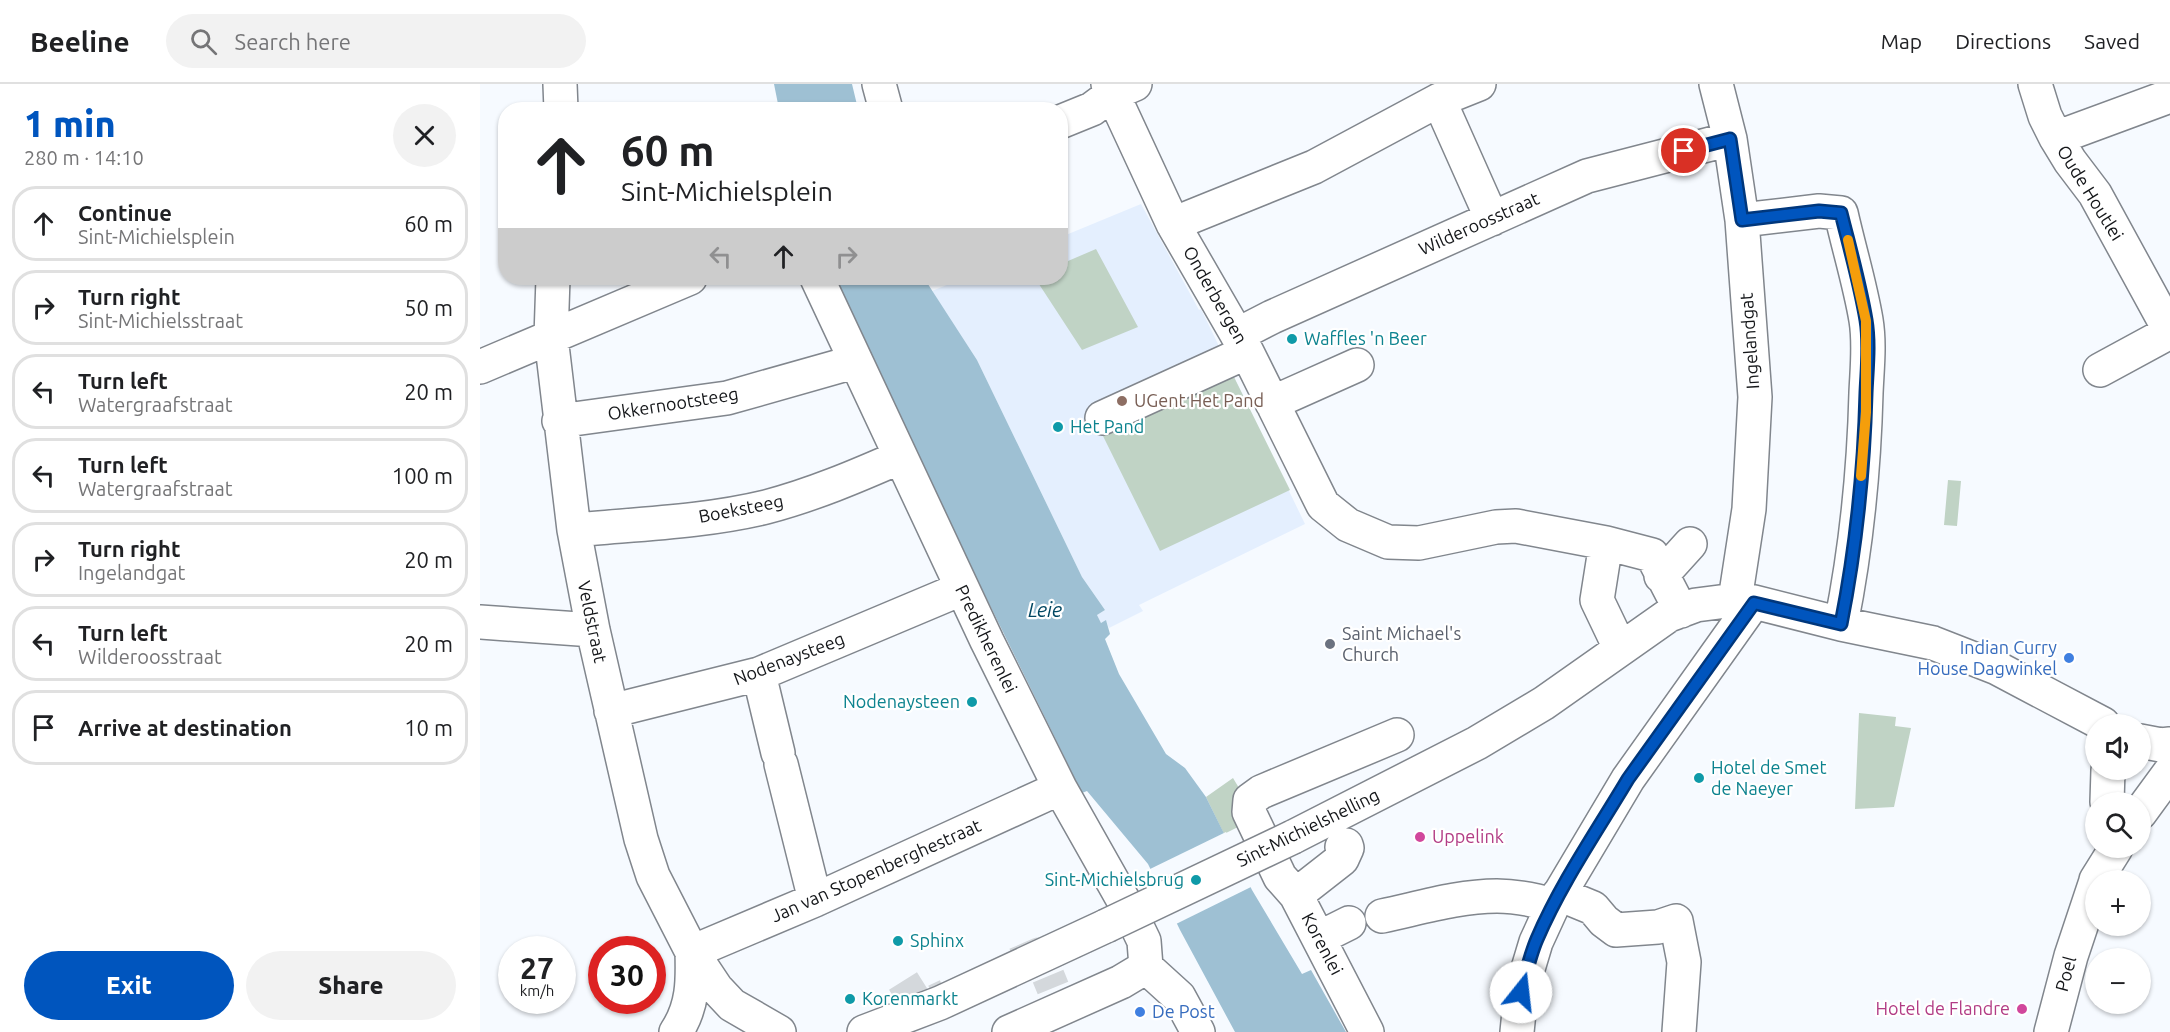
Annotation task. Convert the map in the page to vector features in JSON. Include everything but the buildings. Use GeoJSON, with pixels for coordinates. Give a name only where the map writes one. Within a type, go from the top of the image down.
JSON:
{"type":"FeatureCollection","features":[{"type":"Feature","properties":{"kind":"street"},"geometry":{"type":"LineString","coordinates":[[560,84],[561,102]]}},
{"type":"Feature","properties":{"kind":"street"},"geometry":{"type":"LineString","coordinates":[[879,84],[884,102]]}},
{"type":"Feature","properties":{"kind":"street"},"geometry":{"type":"LineString","coordinates":[[1173,224],[1314,167],[1439,100],[1479,84]]}},
{"type":"Feature","properties":{"kind":"street","name":"Ingelandgat"},"geometry":{"type":"LineString","coordinates":[[1716,84],[1730,139],[1742,220],[1755,397],[1745,601]]}},
{"type":"Feature","properties":{"kind":"street","name":"Oude Houtlei"},"geometry":{"type":"LineString","coordinates":[[2035,84],[2045,116],[2056,138],[2095,194],[2170,331]]}},
{"type":"Feature","properties":{"kind":"street"},"geometry":{"type":"LineString","coordinates":[[1068,119],[1092,109],[1118,87]]}},
{"type":"Feature","properties":{"kind":"street","name":"Onderbergen"},"geometry":{"type":"LineString","coordinates":[[1118,87],[1173,224],[1242,343],[1323,505],[1348,525],[1388,542],[1419,543],[1496,527],[1516,526],[1606,543]]}},
{"type":"Feature","properties":{"kind":"street"},"geometry":{"type":"LineString","coordinates":[[2056,138],[2170,96]]}},
{"type":"Feature","properties":{"kind":"street"},"geometry":{"type":"LineString","coordinates":[[1439,100],[1492,219]]}},
{"type":"Feature","properties":{"kind":"street","name":"Wilderoosstraat"},"geometry":{"type":"LineString","coordinates":[[1102,418],[1242,343],[1272,316],[1587,176],[1730,139]]}},
{"type":"Feature","properties":{"kind":"street"},"geometry":{"type":"LineString","coordinates":[[1742,220],[1819,211],[1841,213],[1866,321],[1868,348],[1860,483],[1848,591],[1841,624]]}},
{"type":"Feature","properties":{"kind":"street","name":"Veldstraat"},"geometry":{"type":"LineString","coordinates":[[553,285],[551,337],[559,421],[574,530],[611,711],[652,876],[692,952],[716,988],[732,1005],[779,1032]]}},
{"type":"Feature","properties":{"kind":"street"},"geometry":{"type":"LineString","coordinates":[[480,367],[674,285]]}},
{"type":"Feature","properties":{"kind":"street","name":"Predikherenlei"},"geometry":{"type":"LineString","coordinates":[[820,285],[961,589],[1060,788],[1130,912],[1158,977]]}},
{"type":"Feature","properties":{"kind":"street"},"geometry":{"type":"LineString","coordinates":[[2100,370],[2170,331]]}},
{"type":"Feature","properties":{"kind":"street","name":"Okkernootsteeg"},"geometry":{"type":"LineString","coordinates":[[559,421],[727,398],[854,362]]}},
{"type":"Feature","properties":{"kind":"street"},"geometry":{"type":"LineString","coordinates":[[1272,403],[1357,364]]}},
{"type":"Feature","properties":{"kind":"street","name":"Boeksteeg"},"geometry":{"type":"LineString","coordinates":[[574,530],[722,515],[766,507],[847,480],[900,457]]}},
{"type":"Feature","properties":{"kind":"street"},"geometry":{"type":"LineString","coordinates":[[1661,576],[1682,541]]}},
{"type":"Feature","properties":{"kind":"street"},"geometry":{"type":"LineString","coordinates":[[1620,648],[1597,600],[1606,543],[1652,555],[1681,611]]}},
{"type":"Feature","properties":{"kind":"street","name":"Nodenaysteeg"},"geometry":{"type":"LineString","coordinates":[[611,711],[759,674],[961,589]]}},
{"type":"Feature","properties":{"kind":"street"},"geometry":{"type":"LineString","coordinates":[[1517,1031],[1521,992],[1536,942],[1556,899],[1628,779],[1644,758],[1745,601],[1933,643],[1997,668],[2085,714]]}},
{"type":"Feature","properties":{"kind":"street","name":"Sint-Michielshelling"},"geometry":{"type":"LineString","coordinates":[[864,1032],[940,1003],[1106,926],[1293,837],[1477,743],[1544,703],[1669,615],[1696,605],[1745,601]]}},
{"type":"Feature","properties":{"kind":"street"},"geometry":{"type":"LineString","coordinates":[[480,622],[593,630]]}},
{"type":"Feature","properties":{"kind":"street"},"geometry":{"type":"LineString","coordinates":[[759,674],[814,900]]}},
{"type":"Feature","properties":{"kind":"street"},"geometry":{"type":"LineString","coordinates":[[1288,886],[1249,812],[1250,800],[1269,788],[1396,735]]}},
{"type":"Feature","properties":{"kind":"street"},"geometry":{"type":"LineString","coordinates":[[2151,743],[2170,744]]}},
{"type":"Feature","properties":{"kind":"street"},"geometry":{"type":"LineString","coordinates":[[2151,798],[2170,772]]}},
{"type":"Feature","properties":{"kind":"street","name":"Jan van Stopenberghestraat"},"geometry":{"type":"LineString","coordinates":[[692,952],[814,900],[1060,788]]}},
{"type":"Feature","properties":{"kind":"street","name":"Korenlei"},"geometry":{"type":"LineString","coordinates":[[1342,847],[1347,848],[1347,853],[1342,859],[1288,886],[1319,938],[1367,1032]]}},
{"type":"Feature","properties":{"kind":"street"},"geometry":{"type":"LineString","coordinates":[[1382,916],[1474,897],[1498,896],[1556,899],[1593,908],[1616,930],[1658,927],[1676,921],[1684,962],[1679,1032]]}},
{"type":"Feature","properties":{"kind":"street","name":"Poel"},"geometry":{"type":"LineString","coordinates":[[2051,1032],[2071,956],[2085,914]]}},
{"type":"Feature","properties":{"kind":"street"},"geometry":{"type":"LineString","coordinates":[[1319,938],[1349,923]]}},
{"type":"Feature","properties":{"kind":"street"},"geometry":{"type":"LineString","coordinates":[[676,1032],[683,1023],[691,1003],[692,952]]}},
{"type":"Feature","properties":{"kind":"street"},"geometry":{"type":"LineString","coordinates":[[1009,1032],[1057,998],[1121,982],[1158,977],[1179,997],[1198,1032]]}},
{"type":"Feature","properties":{"kind":"shaded area","name":"UGent Het Pand"},"geometry":{"type":"Polygon","coordinates":[[[1141,204],[1199,310],[1201,309],[1305,524],[1139,605],[1143,611],[1109,628],[1106,621],[1101,623],[1097,615],[1105,610],[1082,577],[977,360],[932,291],[947,285],[1068,285],[1068,234],[1141,204]]]}},
{"type":"Feature","properties":{"kind":"green space"},"geometry":{"type":"Polygon","coordinates":[[[1096,249],[1138,327],[1082,350],[1040,285],[1068,285],[1068,261],[1096,249]]]}},
{"type":"Feature","properties":{"kind":"green space"},"geometry":{"type":"Polygon","coordinates":[[[1233,375],[1290,490],[1160,551],[1102,434],[1233,375]]]}},
{"type":"Feature","properties":{"kind":"green space"},"geometry":{"type":"Polygon","coordinates":[[[1948,480],[1961,481],[1957,526],[1944,525],[1948,480]]]}},
{"type":"Feature","properties":{"kind":"green space"},"geometry":{"type":"Polygon","coordinates":[[[1859,713],[1896,717],[1895,726],[1911,728],[1894,807],[1855,809],[1859,713]]]}},
{"type":"Feature","properties":{"kind":"green space"},"geometry":{"type":"Polygon","coordinates":[[[1233,778],[1245,798],[1248,822],[1224,834],[1206,797],[1233,778]]]}},
{"type":"Feature","properties":{"kind":"water"},"geometry":{"type":"Polygon","coordinates":[[[774,84],[852,84],[856,102],[778,102],[774,84]]]}},
{"type":"Feature","properties":{"kind":"water","name":"Leie"},"geometry":{"type":"Polygon","coordinates":[[[840,285],[929,285],[977,360],[1082,577],[1105,610],[1097,615],[1101,623],[1106,620],[1110,634],[1105,639],[1119,674],[1166,754],[1185,768],[1206,797],[1252,890],[1302,974],[1311,970],[1346,1032],[1235,1032],[1180,930],[1148,864],[1087,791],[1082,793],[871,363],[840,285]]]}},
{"type":"Feature","properties":{"kind":"pier"},"geometry":{"type":"Polygon","coordinates":[[[1226,832],[1253,886],[1174,925],[1148,870],[1226,832]]]}},
{"type":"Feature","properties":{"kind":"tunnel"},"geometry":{"type":"LineString","coordinates":[[1016,964],[1039,954],[1053,988]]}},
{"type":"Feature","properties":{"kind":"tunnel"},"geometry":{"type":"LineString","coordinates":[[903,981],[920,1008],[947,995]]}},
{"type":"Feature","properties":{"kind":"slow traffic"},"geometry":{"type":"LineString","coordinates":[[1848,240],[1866,321],[1868,348],[1861,476]]}},
{"type":"Feature","properties":{"kind":"place","name":"Waffles 'n Beer"},"geometry":{"type":"Point","coordinates":[1292,339]}},
{"type":"Feature","properties":{"kind":"place","name":"UGent Het Pand"},"geometry":{"type":"Point","coordinates":[1122,401]}},
{"type":"Feature","properties":{"kind":"place","name":"Het Pand"},"geometry":{"type":"Point","coordinates":[1058,427]}},
{"type":"Feature","properties":{"kind":"place","name":"Saint Michael's Church"},"geometry":{"type":"Point","coordinates":[1330,644]}},
{"type":"Feature","properties":{"kind":"place","name":"Indian Curry House Dagwinkel"},"geometry":{"type":"Point","coordinates":[2069,658]}},
{"type":"Feature","properties":{"kind":"place","name":"Nodenaysteen"},"geometry":{"type":"Point","coordinates":[972,702]}},
{"type":"Feature","properties":{"kind":"place","name":"Hotel de Smet de Naeyer"},"geometry":{"type":"Point","coordinates":[1699,778]}},
{"type":"Feature","properties":{"kind":"place","name":"Uppelink"},"geometry":{"type":"Point","coordinates":[1420,837]}},
{"type":"Feature","properties":{"kind":"place","name":"Sint-Michielsbrug"},"geometry":{"type":"Point","coordinates":[1196,880]}},
{"type":"Feature","properties":{"kind":"place","name":"Sphinx"},"geometry":{"type":"Point","coordinates":[898,941]}},
{"type":"Feature","properties":{"kind":"place","name":"Korenmarkt"},"geometry":{"type":"Point","coordinates":[850,999]}},
{"type":"Feature","properties":{"kind":"place","name":"Hotel de Flandre"},"geometry":{"type":"Point","coordinates":[2022,1009]}},
{"type":"Feature","properties":{"kind":"place","name":"De Post"},"geometry":{"type":"Point","coordinates":[1140,1012]}},
{"type":"Feature","properties":{"kind":"route"},"geometry":{"type":"LineString","coordinates":[[1521,992],[1536,942],[1553,905],[1628,779],[1754,603],[1841,624],[1848,591],[1866,412],[1868,348],[1866,321],[1841,213],[1819,211],[1742,220],[1730,139],[1684,151]]}}]}
